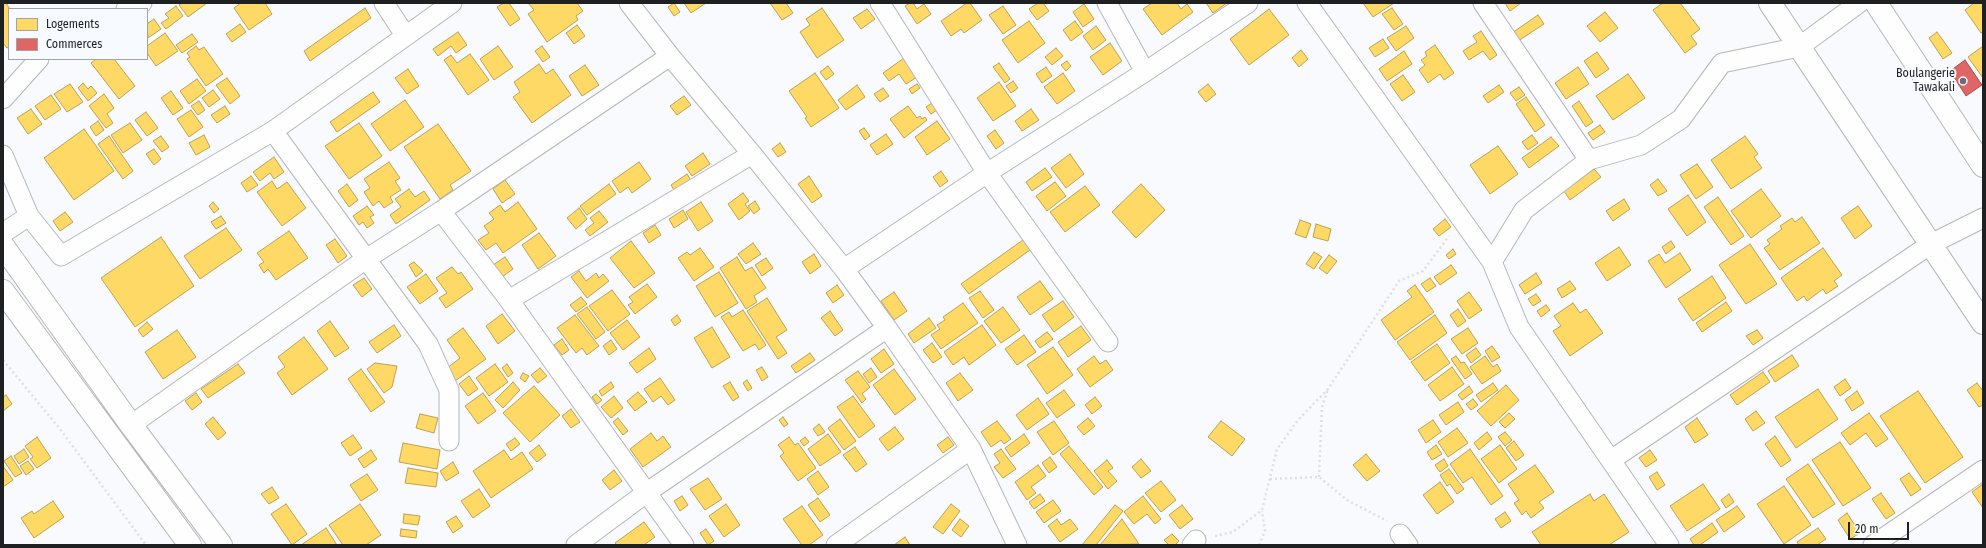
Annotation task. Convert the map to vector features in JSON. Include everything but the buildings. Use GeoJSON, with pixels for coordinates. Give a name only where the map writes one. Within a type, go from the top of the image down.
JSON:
{"type":"FeatureCollection","features":[{"type":"Feature","properties":{"kind":"main road"},"geometry":{"type":"LineString","coordinates":[[1770,3],[1983,323]]}},
{"type":"Feature","properties":{"kind":"main road"},"geometry":{"type":"LineString","coordinates":[[1876,3],[1983,166]]}},
{"type":"Feature","properties":{"kind":"main road"},"geometry":{"type":"LineString","coordinates":[[3,246],[131,425],[221,545]]}},
{"type":"Feature","properties":{"kind":"main road"},"geometry":{"type":"LineString","coordinates":[[3,290],[190,545]]}},
{"type":"Feature","properties":{"kind":"street"},"geometry":{"type":"LineString","coordinates":[[129,8],[142,3]]}},
{"type":"Feature","properties":{"kind":"street"},"geometry":{"type":"LineString","coordinates":[[384,3],[405,35]]}},
{"type":"Feature","properties":{"kind":"street"},"geometry":{"type":"LineString","coordinates":[[3,154],[29,216],[61,256],[273,131],[405,35],[452,3]]}},
{"type":"Feature","properties":{"kind":"street"},"geometry":{"type":"LineString","coordinates":[[629,3],[670,56],[752,154],[844,270],[887,328],[971,449],[1017,545]]}},
{"type":"Feature","properties":{"kind":"street"},"geometry":{"type":"LineString","coordinates":[[880,3],[987,173],[1108,342]]}},
{"type":"Feature","properties":{"kind":"street"},"geometry":{"type":"LineString","coordinates":[[1107,3],[1145,72]]}},
{"type":"Feature","properties":{"kind":"street"},"geometry":{"type":"LineString","coordinates":[[844,270],[987,173],[1145,72],[1248,3]]}},
{"type":"Feature","properties":{"kind":"street"},"geometry":{"type":"LineString","coordinates":[[1307,3],[1492,262],[1520,327],[1669,545]]}},
{"type":"Feature","properties":{"kind":"street"},"geometry":{"type":"LineString","coordinates":[[1483,3],[1589,160]]}},
{"type":"Feature","properties":{"kind":"street"},"geometry":{"type":"LineString","coordinates":[[1492,262],[1524,210],[1589,160],[1641,145],[1681,120],[1722,63],[1799,47],[1859,3]]}},
{"type":"Feature","properties":{"kind":"street"},"geometry":{"type":"LineString","coordinates":[[131,425],[366,259],[442,211],[670,56]]}},
{"type":"Feature","properties":{"kind":"street"},"geometry":{"type":"LineString","coordinates":[[3,99],[38,60]]}},
{"type":"Feature","properties":{"kind":"street"},"geometry":{"type":"LineString","coordinates":[[273,131],[431,351],[449,390],[449,441]]}},
{"type":"Feature","properties":{"kind":"street"},"geometry":{"type":"LineString","coordinates":[[509,300],[752,154]]}},
{"type":"Feature","properties":{"kind":"street"},"geometry":{"type":"LineString","coordinates":[[442,211],[509,300],[684,545]]}},
{"type":"Feature","properties":{"kind":"street"},"geometry":{"type":"LineString","coordinates":[[3,233],[29,216]]}},
{"type":"Feature","properties":{"kind":"street"},"geometry":{"type":"LineString","coordinates":[[1611,460],[1931,244],[1983,218]]}},
{"type":"Feature","properties":{"kind":"street"},"geometry":{"type":"LineString","coordinates":[[576,545],[646,493],[887,328]]}},
{"type":"Feature","properties":{"kind":"street"},"geometry":{"type":"LineString","coordinates":[[836,545],[971,449]]}},
{"type":"Feature","properties":{"kind":"street"},"geometry":{"type":"LineString","coordinates":[[1873,545],[1983,470]]}},
{"type":"Feature","properties":{"kind":"path"},"geometry":{"type":"LineString","coordinates":[[1259,545],[1265,531],[1262,510],[1277,449],[1298,420],[1328,389],[1400,281],[1423,271],[1461,219]]}},
{"type":"Feature","properties":{"kind":"path"},"geometry":{"type":"LineString","coordinates":[[3,360],[60,428],[146,545]]}},
{"type":"Feature","properties":{"kind":"path"},"geometry":{"type":"LineString","coordinates":[[1319,477],[1322,407],[1328,389]]}},
{"type":"Feature","properties":{"kind":"path"},"geometry":{"type":"LineString","coordinates":[[1270,479],[1319,477],[1347,500],[1386,520],[1404,539]]}},
{"type":"Feature","properties":{"kind":"path"},"geometry":{"type":"LineString","coordinates":[[1194,542],[1232,532],[1262,510]]}},
{"type":"Feature","properties":{"kind":"place","name":"Boulangerie Tawakali"},"geometry":{"type":"Point","coordinates":[1963,81]}}]}
